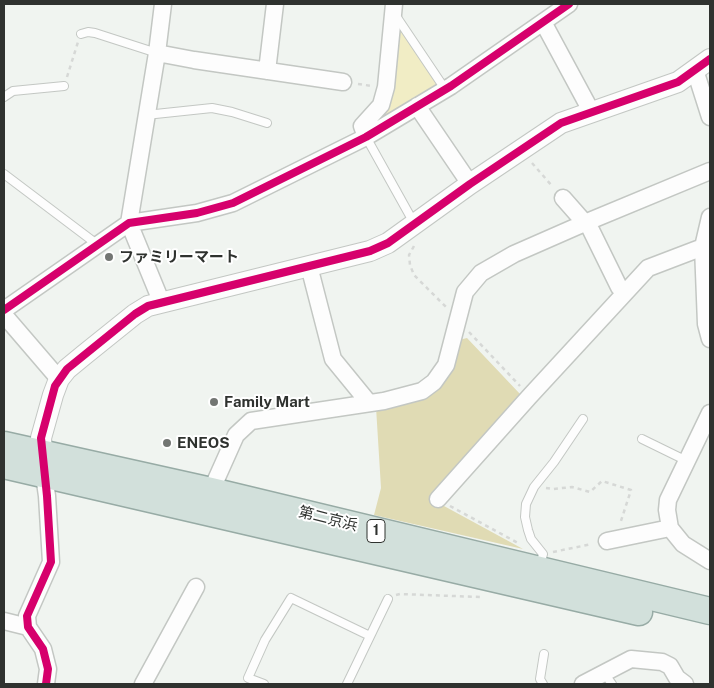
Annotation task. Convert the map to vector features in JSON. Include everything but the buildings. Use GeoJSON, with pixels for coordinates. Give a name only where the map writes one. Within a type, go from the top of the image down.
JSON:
{"type":"FeatureCollection","features":[{"type":"Feature","properties":{"kind":"highway","name":"第二京浜"},"geometry":{"type":"LineString","coordinates":[[4,445],[43,464],[396,555],[710,629]]}},
{"type":"Feature","properties":{"kind":"highway","name":"第二京浜"},"geometry":{"type":"LineString","coordinates":[[4,465],[43,464],[68,458],[211,491],[543,561],[710,611]]}},
{"type":"Feature","properties":{"kind":"street"},"geometry":{"type":"LineString","coordinates":[[161,301],[129,223],[157,53],[163,4]]}},
{"type":"Feature","properties":{"kind":"street"},"geometry":{"type":"LineString","coordinates":[[266,71],[275,4]]}},
{"type":"Feature","properties":{"kind":"street"},"geometry":{"type":"LineString","coordinates":[[4,310],[129,223],[197,213],[233,203],[366,137],[445,89],[569,4]]}},
{"type":"Feature","properties":{"kind":"street"},"geometry":{"type":"LineString","coordinates":[[366,137],[362,126],[381,105],[386,87],[394,8]]}},
{"type":"Feature","properties":{"kind":"street"},"geometry":{"type":"LineString","coordinates":[[543,22],[591,111]]}},
{"type":"Feature","properties":{"kind":"street"},"geometry":{"type":"LineString","coordinates":[[157,53],[343,82]]}},
{"type":"Feature","properties":{"kind":"street"},"geometry":{"type":"LineString","coordinates":[[46,684],[48,669],[43,649],[28,627],[27,616],[51,562],[41,438],[52,394],[59,379],[67,369],[135,314],[148,306],[161,301],[370,251],[388,243],[470,184],[561,123],[678,82],[703,65],[710,117]]}},
{"type":"Feature","properties":{"kind":"street"},"geometry":{"type":"LineString","coordinates":[[418,106],[470,184]]}},
{"type":"Feature","properties":{"kind":"street"},"geometry":{"type":"LineString","coordinates":[[211,491],[236,435],[251,421],[384,402],[422,391],[434,382],[446,365],[465,292],[481,273],[514,254],[586,222],[710,172]]}},
{"type":"Feature","properties":{"kind":"street"},"geometry":{"type":"LineString","coordinates":[[563,198],[586,222],[619,286],[626,292]]}},
{"type":"Feature","properties":{"kind":"street"},"geometry":{"type":"LineString","coordinates":[[710,217],[703,247],[706,324],[710,339]]}},
{"type":"Feature","properties":{"kind":"street"},"geometry":{"type":"LineString","coordinates":[[438,499],[648,268],[703,247]]}},
{"type":"Feature","properties":{"kind":"street"},"geometry":{"type":"LineString","coordinates":[[310,266],[333,359],[369,404]]}},
{"type":"Feature","properties":{"kind":"street"},"geometry":{"type":"LineString","coordinates":[[4,315],[59,379]]}},
{"type":"Feature","properties":{"kind":"street"},"geometry":{"type":"LineString","coordinates":[[710,413],[668,500],[667,510],[670,528],[683,544],[710,561]]}},
{"type":"Feature","properties":{"kind":"street"},"geometry":{"type":"LineString","coordinates":[[611,540],[670,528]]}},
{"type":"Feature","properties":{"kind":"street"},"geometry":{"type":"LineString","coordinates":[[143,684],[196,587]]}},
{"type":"Feature","properties":{"kind":"street"},"geometry":{"type":"LineString","coordinates":[[4,621],[28,627]]}},
{"type":"Feature","properties":{"kind":"street"},"geometry":{"type":"LineString","coordinates":[[583,684],[608,679],[631,659],[662,662],[670,666],[677,678],[685,684]]}},
{"type":"Feature","properties":{"kind":"lane"},"geometry":{"type":"LineString","coordinates":[[394,8],[445,89]]}},
{"type":"Feature","properties":{"kind":"lane"},"geometry":{"type":"LineString","coordinates":[[81,34],[95,33],[157,53]]}},
{"type":"Feature","properties":{"kind":"lane"},"geometry":{"type":"LineString","coordinates":[[4,97],[13,91],[64,86]]}},
{"type":"Feature","properties":{"kind":"lane"},"geometry":{"type":"LineString","coordinates":[[146,115],[212,108],[267,123]]}},
{"type":"Feature","properties":{"kind":"lane"},"geometry":{"type":"LineString","coordinates":[[366,137],[415,224]]}},
{"type":"Feature","properties":{"kind":"lane"},"geometry":{"type":"LineString","coordinates":[[4,174],[98,245]]}},
{"type":"Feature","properties":{"kind":"lane"},"geometry":{"type":"LineString","coordinates":[[543,561],[543,554],[531,539],[528,530],[525,517],[526,504],[534,487],[554,462],[583,419]]}},
{"type":"Feature","properties":{"kind":"lane"},"geometry":{"type":"LineString","coordinates":[[642,439],[687,461]]}},
{"type":"Feature","properties":{"kind":"lane"},"geometry":{"type":"LineString","coordinates":[[264,684],[248,678],[265,640],[292,598],[370,636]]}},
{"type":"Feature","properties":{"kind":"lane"},"geometry":{"type":"LineString","coordinates":[[347,684],[388,599]]}},
{"type":"Feature","properties":{"kind":"lane"},"geometry":{"type":"LineString","coordinates":[[543,684],[540,679],[544,654]]}},
{"type":"Feature","properties":{"kind":"path"},"geometry":{"type":"LineString","coordinates":[[64,86],[81,34]]}},
{"type":"Feature","properties":{"kind":"path"},"geometry":{"type":"LineString","coordinates":[[343,82],[386,87]]}},
{"type":"Feature","properties":{"kind":"path"},"geometry":{"type":"LineString","coordinates":[[528,158],[563,198]]}},
{"type":"Feature","properties":{"kind":"path"},"geometry":{"type":"LineString","coordinates":[[543,561],[611,540],[631,490],[602,481],[590,492],[572,487],[553,490]]}},
{"type":"Feature","properties":{"kind":"path"},"geometry":{"type":"LineString","coordinates":[[438,499],[525,547]]}},
{"type":"Feature","properties":{"kind":"path"},"geometry":{"type":"LineString","coordinates":[[388,599],[400,594],[485,597]]}},
{"type":"Feature","properties":{"kind":"shaded area"},"geometry":{"type":"Polygon","coordinates":[[[398,25],[439,87],[373,125],[398,25]]]}},
{"type":"Feature","properties":{"kind":"shaded area"},"geometry":{"type":"Polygon","coordinates":[[[467,338],[520,394],[519,402],[433,500],[523,549],[374,515],[381,488],[376,407],[413,399],[459,340],[467,338]]]}},
{"type":"Feature","properties":{"kind":"cycle path"},"geometry":{"type":"LineString","coordinates":[[4,310],[129,223],[197,213],[233,203],[366,137],[451,86],[569,4]]}},
{"type":"Feature","properties":{"kind":"cycle path"},"geometry":{"type":"LineString","coordinates":[[46,684],[48,669],[43,649],[28,627],[27,616],[51,562],[41,438],[55,386],[67,369],[135,314],[148,306],[370,251],[388,243],[470,184],[561,123],[678,82],[710,59]]}},
{"type":"Feature","properties":{"kind":"place","name":"ファミリーマート"},"geometry":{"type":"Point","coordinates":[109,257]}},
{"type":"Feature","properties":{"kind":"place","name":"Family Mart"},"geometry":{"type":"Point","coordinates":[214,402]}},
{"type":"Feature","properties":{"kind":"place","name":"ENEOS"},"geometry":{"type":"Point","coordinates":[167,443]}}]}
